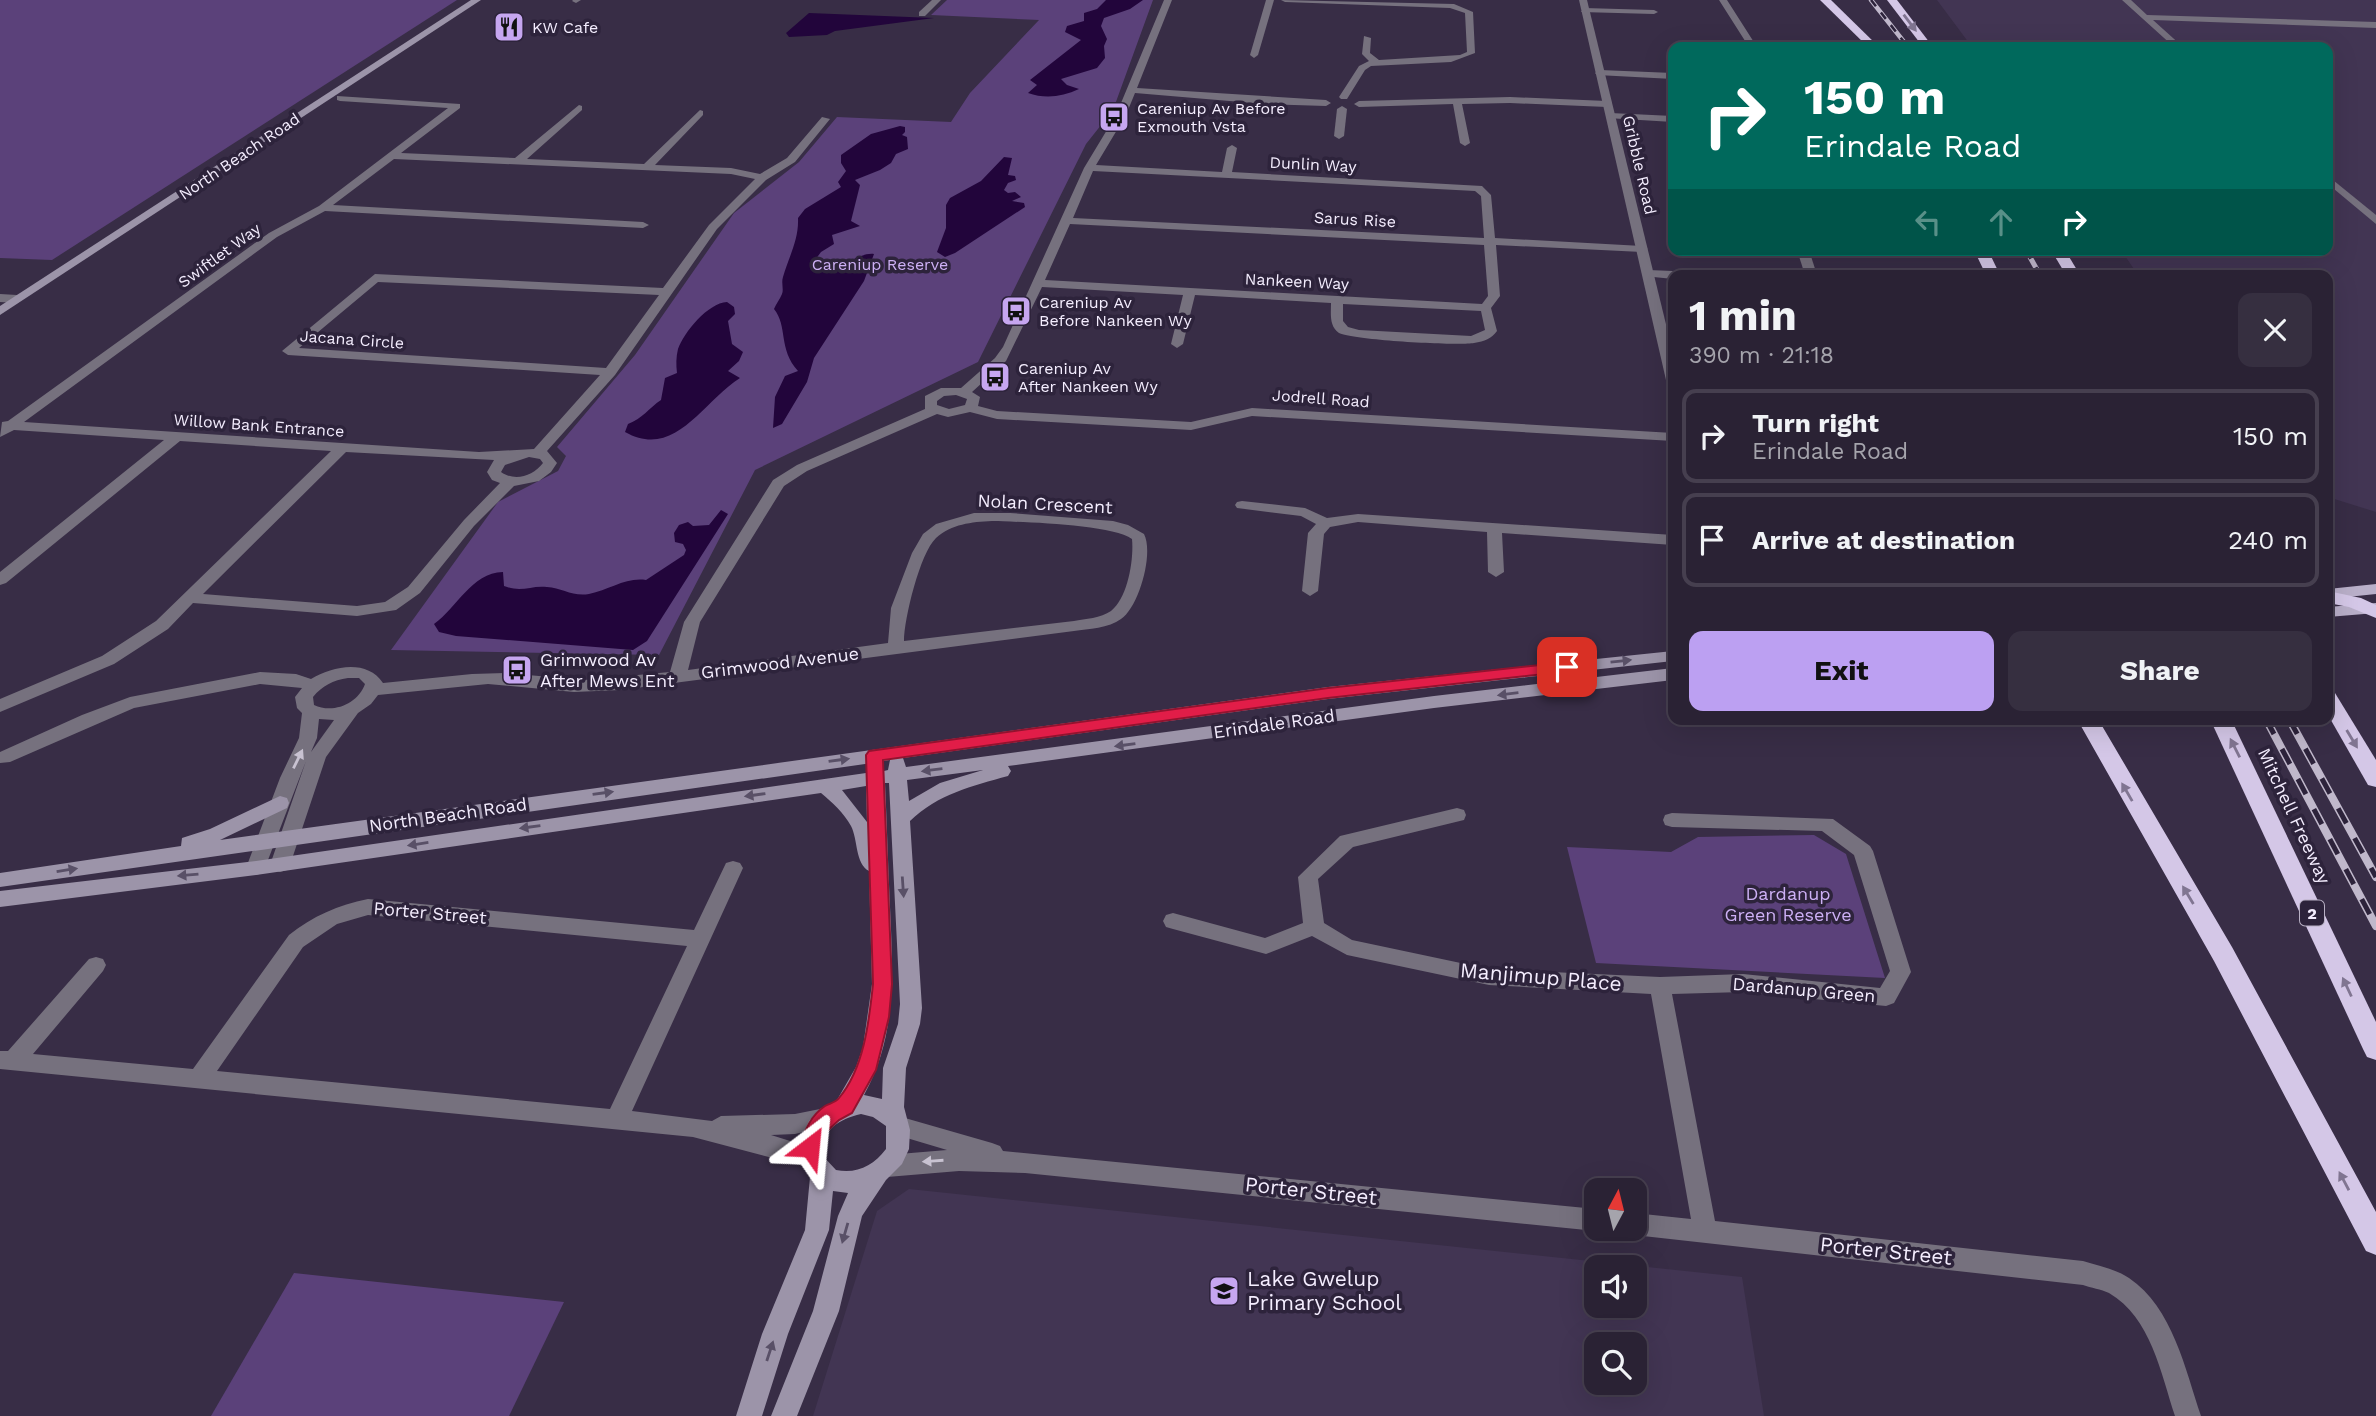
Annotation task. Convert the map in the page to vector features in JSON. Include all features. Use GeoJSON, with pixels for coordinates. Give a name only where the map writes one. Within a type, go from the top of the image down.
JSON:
{"type":"FeatureCollection","features":[{"type":"Feature","properties":{"kind":"highway"},"geometry":{"type":"LineString","coordinates":[[1825,0],[1869,42]]}},
{"type":"Feature","properties":{"kind":"highway"},"geometry":{"type":"LineString","coordinates":[[1843,0],[1871,42]]}},
{"type":"Feature","properties":{"kind":"highway"},"geometry":{"type":"LineString","coordinates":[[1892,0],[1924,42]]}},
{"type":"Feature","properties":{"kind":"highway"},"geometry":{"type":"LineString","coordinates":[[2333,596],[2375,604]]}},
{"type":"Feature","properties":{"kind":"highway"},"geometry":{"type":"LineString","coordinates":[[2333,706],[2376,779]]}},
{"type":"Feature","properties":{"kind":"highway"},"geometry":{"type":"LineString","coordinates":[[2090,725],[2223,954],[2376,1241]]}},
{"type":"Feature","properties":{"kind":"highway","name":"Mitchell Freeway"},"geometry":{"type":"LineString","coordinates":[[2223,725],[2376,1049]]}},
{"type":"Feature","properties":{"kind":"main road","name":"North Beach Road"},"geometry":{"type":"LineString","coordinates":[[5,302],[468,0]]}},
{"type":"Feature","properties":{"kind":"main road","name":"North Beach Road"},"geometry":{"type":"LineString","coordinates":[[5,302],[477,0]]}},
{"type":"Feature","properties":{"kind":"main road"},"geometry":{"type":"LineString","coordinates":[[2333,611],[2375,604]]}},
{"type":"Feature","properties":{"kind":"main road","name":"Erindale Road"},"geometry":{"type":"LineString","coordinates":[[875,755],[1328,693],[1668,657]]}},
{"type":"Feature","properties":{"kind":"main road","name":"Erindale Road"},"geometry":{"type":"LineString","coordinates":[[875,778],[1420,704],[1668,675]]}},
{"type":"Feature","properties":{"kind":"main road"},"geometry":{"type":"LineString","coordinates":[[784,1416],[826,1311],[849,1216],[857,1200],[897,1150],[894,1074],[910,1019],[911,992],[897,752]]}},
{"type":"Feature","properties":{"kind":"main road","name":"North Beach Road"},"geometry":{"type":"LineString","coordinates":[[0,880],[875,755]]}},
{"type":"Feature","properties":{"kind":"main road"},"geometry":{"type":"LineString","coordinates":[[749,1416],[775,1334],[817,1230],[816,1166],[812,1137],[835,1112],[866,1070],[879,1017],[883,984],[875,755]]}},
{"type":"Feature","properties":{"kind":"main road"},"geometry":{"type":"LineString","coordinates":[[900,819],[913,804],[932,793],[1049,755]]}},
{"type":"Feature","properties":{"kind":"main road","name":"North Beach Road"},"geometry":{"type":"LineString","coordinates":[[0,899],[256,868],[875,778]]}},
{"type":"Feature","properties":{"kind":"main road"},"geometry":{"type":"LineString","coordinates":[[823,785],[848,807],[863,833],[871,863],[879,873]]}},
{"type":"Feature","properties":{"kind":"main road"},"geometry":{"type":"LineString","coordinates":[[139,859],[217,834],[280,803]]}},
{"type":"Feature","properties":{"kind":"main road"},"geometry":{"type":"LineString","coordinates":[[835,1112],[873,1105],[896,1122]]}},
{"type":"Feature","properties":{"kind":"main road"},"geometry":{"type":"LineString","coordinates":[[816,1166],[842,1182],[854,1182],[882,1170]]}},
{"type":"Feature","properties":{"kind":"street"},"geometry":{"type":"LineString","coordinates":[[922,14],[936,0]]}},
{"type":"Feature","properties":{"kind":"street"},"geometry":{"type":"LineString","coordinates":[[964,392],[1005,354],[1089,169],[1113,132],[1133,90],[1168,0]]}},
{"type":"Feature","properties":{"kind":"street"},"geometry":{"type":"LineString","coordinates":[[1254,55],[1270,0]]}},
{"type":"Feature","properties":{"kind":"street"},"geometry":{"type":"LineString","coordinates":[[1285,0],[1381,2],[1463,8],[1469,12],[1471,53],[1464,58],[1376,62],[1362,68],[1345,97]]}},
{"type":"Feature","properties":{"kind":"street"},"geometry":{"type":"LineString","coordinates":[[1723,0],[1748,42]]}},
{"type":"Feature","properties":{"kind":"street"},"geometry":{"type":"LineString","coordinates":[[2126,0],[2174,42]]}},
{"type":"Feature","properties":{"kind":"street"},"geometry":{"type":"LineString","coordinates":[[1583,5],[1654,12]]}},
{"type":"Feature","properties":{"kind":"street","name":"Gribble Road"},"geometry":{"type":"LineString","coordinates":[[1583,5],[1668,359]]}},
{"type":"Feature","properties":{"kind":"street"},"geometry":{"type":"LineString","coordinates":[[2146,17],[2376,25]]}},
{"type":"Feature","properties":{"kind":"street"},"geometry":{"type":"LineString","coordinates":[[1367,38],[1366,54],[1376,62]]}},
{"type":"Feature","properties":{"kind":"street"},"geometry":{"type":"LineString","coordinates":[[1600,74],[1668,76]]}},
{"type":"Feature","properties":{"kind":"street"},"geometry":{"type":"LineString","coordinates":[[1133,90],[1326,103],[1342,109],[1359,104]]}},
{"type":"Feature","properties":{"kind":"street"},"geometry":{"type":"LineString","coordinates":[[1326,103],[1330,99],[1345,97],[1359,104],[1510,100],[1607,104]]}},
{"type":"Feature","properties":{"kind":"street","name":"Swiftlet Way"},"geometry":{"type":"LineString","coordinates":[[3,429],[273,235],[323,208],[457,106],[340,98]]}},
{"type":"Feature","properties":{"kind":"street"},"geometry":{"type":"LineString","coordinates":[[1457,102],[1465,143]]}},
{"type":"Feature","properties":{"kind":"street"},"geometry":{"type":"LineString","coordinates":[[517,162],[579,108]]}},
{"type":"Feature","properties":{"kind":"street"},"geometry":{"type":"LineString","coordinates":[[1339,136],[1342,109]]}},
{"type":"Feature","properties":{"kind":"street"},"geometry":{"type":"LineString","coordinates":[[647,167],[700,113]]}},
{"type":"Feature","properties":{"kind":"street"},"geometry":{"type":"LineString","coordinates":[[1610,116],[1668,119]]}},
{"type":"Feature","properties":{"kind":"street"},"geometry":{"type":"LineString","coordinates":[[516,455],[496,467],[497,477],[510,481],[528,479],[544,472],[550,463],[544,455],[538,453],[610,372],[713,227],[762,178],[791,160],[825,119]]}},
{"type":"Feature","properties":{"kind":"street"},"geometry":{"type":"LineString","coordinates":[[1226,175],[1232,148]]}},
{"type":"Feature","properties":{"kind":"street"},"geometry":{"type":"LineString","coordinates":[[391,156],[731,171],[762,178]]}},
{"type":"Feature","properties":{"kind":"street","name":"Dunlin Way"},"geometry":{"type":"LineString","coordinates":[[1089,169],[1478,188],[1486,195],[1491,242]]}},
{"type":"Feature","properties":{"kind":"street"},"geometry":{"type":"LineString","coordinates":[[2333,182],[2376,221]]}},
{"type":"Feature","properties":{"kind":"street"},"geometry":{"type":"LineString","coordinates":[[323,208],[643,225]]}},
{"type":"Feature","properties":{"kind":"street","name":"Sarus Rise"},"geometry":{"type":"LineString","coordinates":[[1066,221],[1642,249]]}},
{"type":"Feature","properties":{"kind":"street"},"geometry":{"type":"LineString","coordinates":[[1337,299],[1337,322],[1344,330],[1359,334],[1471,340],[1485,337],[1492,331],[1485,308],[1494,296],[1491,242]]}},
{"type":"Feature","properties":{"kind":"street"},"geometry":{"type":"LineString","coordinates":[[1648,274],[1668,275]]}},
{"type":"Feature","properties":{"kind":"street","name":"Jacana Circle"},"geometry":{"type":"LineString","coordinates":[[610,372],[288,351],[375,278],[668,292]]}},
{"type":"Feature","properties":{"kind":"street","name":"Nankeen Way"},"geometry":{"type":"LineString","coordinates":[[1038,283],[1485,308]]}},
{"type":"Feature","properties":{"kind":"street"},"geometry":{"type":"LineString","coordinates":[[1177,344],[1190,291]]}},
{"type":"Feature","properties":{"kind":"street"},"geometry":{"type":"LineString","coordinates":[[678,676],[692,622],[778,484],[802,468],[934,410],[929,403],[935,395],[949,391],[964,392],[974,400],[970,408]]}},
{"type":"Feature","properties":{"kind":"street","name":"Jodrell Road"},"geometry":{"type":"LineString","coordinates":[[934,410],[957,413],[970,408],[997,415],[1191,426],[1252,412],[1668,438]]}},
{"type":"Feature","properties":{"kind":"street","name":"Willow Bank Entrance"},"geometry":{"type":"LineString","coordinates":[[3,429],[176,436],[496,467]]}},
{"type":"Feature","properties":{"kind":"street","name":"Willow Bank Entrance"},"geometry":{"type":"LineString","coordinates":[[3,429],[162,447],[479,456],[538,453]]}},
{"type":"Feature","properties":{"kind":"street"},"geometry":{"type":"LineString","coordinates":[[0,580],[176,436]]}},
{"type":"Feature","properties":{"kind":"street"},"geometry":{"type":"LineString","coordinates":[[0,706],[107,660],[162,625],[337,453]]}},
{"type":"Feature","properties":{"kind":"street"},"geometry":{"type":"LineString","coordinates":[[190,598],[357,611],[390,606],[414,590],[470,523],[510,481]]}},
{"type":"Feature","properties":{"kind":"street"},"geometry":{"type":"LineString","coordinates":[[1241,505],[1305,512],[1325,523],[1358,519],[1668,540]]}},
{"type":"Feature","properties":{"kind":"street","name":"Nolan Crescent"},"geometry":{"type":"LineString","coordinates":[[896,648],[896,611],[926,539],[947,524],[964,519],[979,517],[1111,526],[1130,530],[1139,537],[1140,549],[1131,590],[1123,609],[1106,620],[1061,626]]}},
{"type":"Feature","properties":{"kind":"street"},"geometry":{"type":"LineString","coordinates":[[1310,591],[1316,533],[1325,523]]}},
{"type":"Feature","properties":{"kind":"street"},"geometry":{"type":"LineString","coordinates":[[1494,528],[1496,572]]}},
{"type":"Feature","properties":{"kind":"street"},"geometry":{"type":"LineString","coordinates":[[0,564],[34,553]]}},
{"type":"Feature","properties":{"kind":"street","name":"Grimwood Avenue"},"geometry":{"type":"LineString","coordinates":[[373,690],[445,681],[503,679],[584,686],[1061,626]]}},
{"type":"Feature","properties":{"kind":"street"},"geometry":{"type":"LineString","coordinates":[[256,868],[308,738],[311,712],[304,703],[304,697],[314,686],[334,675],[356,672],[371,678],[373,690],[369,696],[352,708],[317,756],[280,864]]}},
{"type":"Feature","properties":{"kind":"street"},"geometry":{"type":"LineString","coordinates":[[5,758],[88,719],[130,703],[260,678],[296,680],[314,686]]}},
{"type":"Feature","properties":{"kind":"street"},"geometry":{"type":"LineString","coordinates":[[311,712],[330,714],[352,708]]}},
{"type":"Feature","properties":{"kind":"street"},"geometry":{"type":"LineString","coordinates":[[1173,921],[1266,946],[1314,927],[1308,877],[1347,841],[1457,815]]}},
{"type":"Feature","properties":{"kind":"street","name":"Dardanup Green"},"geometry":{"type":"LineString","coordinates":[[1660,986],[1743,983],[1886,997],[1901,972],[1863,850],[1826,824],[1672,820]]}},
{"type":"Feature","properties":{"kind":"street"},"geometry":{"type":"LineString","coordinates":[[616,1120],[733,868]]}},
{"type":"Feature","properties":{"kind":"street","name":"Porter Street"},"geometry":{"type":"LineString","coordinates":[[198,1079],[296,941],[314,926],[345,911],[368,906],[699,939]]}},
{"type":"Feature","properties":{"kind":"street","name":"Manjimup Place"},"geometry":{"type":"LineString","coordinates":[[1314,927],[1347,947],[1489,977],[1660,986]]}},
{"type":"Feature","properties":{"kind":"street"},"geometry":{"type":"LineString","coordinates":[[7,1060],[96,965]]}},
{"type":"Feature","properties":{"kind":"street"},"geometry":{"type":"LineString","coordinates":[[1660,986],[1705,1231]]}},
{"type":"Feature","properties":{"kind":"street"},"geometry":{"type":"LineString","coordinates":[[7,1060],[693,1127],[795,1124],[835,1112]]}},
{"type":"Feature","properties":{"kind":"street","name":"Porter Street"},"geometry":{"type":"LineString","coordinates":[[896,1122],[1025,1162]]}},
{"type":"Feature","properties":{"kind":"street"},"geometry":{"type":"LineString","coordinates":[[693,1127],[764,1143],[816,1166]]}},
{"type":"Feature","properties":{"kind":"street","name":"Porter Street"},"geometry":{"type":"LineString","coordinates":[[882,1170],[958,1160],[1025,1162],[1584,1219]]}},
{"type":"Feature","properties":{"kind":"street","name":"Porter Street"},"geometry":{"type":"LineString","coordinates":[[1647,1225],[2083,1273],[2120,1286],[2143,1306],[2159,1332],[2188,1416]]}},
{"type":"Feature","properties":{"kind":"shaded area"},"geometry":{"type":"Polygon","coordinates":[[[1106,0],[1143,0],[1130,9],[1104,18],[1101,26],[1107,39],[1104,46],[1105,58],[1097,68],[1061,79],[1067,85],[1079,89],[1054,96],[1028,93],[1037,85],[1030,80],[1081,40],[1065,32],[1067,26],[1084,21],[1084,13],[1097,9],[1106,0]]]}},
{"type":"Feature","properties":{"kind":"shaded area"},"geometry":{"type":"Polygon","coordinates":[[[1937,0],[2376,0],[2376,512],[2333,499],[2333,270],[2135,270],[2125,256],[2333,256],[2333,42],[1968,42],[1937,0]]]}},
{"type":"Feature","properties":{"kind":"shaded area"},"geometry":{"type":"Polygon","coordinates":[[[809,13],[934,18],[835,31],[827,35],[789,37],[786,33],[809,13]]]}},
{"type":"Feature","properties":{"kind":"shaded area"},"geometry":{"type":"Polygon","coordinates":[[[905,127],[902,135],[907,137],[908,149],[896,154],[891,163],[880,170],[855,180],[860,185],[851,221],[860,226],[832,235],[834,244],[821,252],[812,264],[817,271],[825,270],[874,254],[864,281],[814,358],[807,382],[782,424],[773,428],[775,397],[785,376],[798,371],[788,354],[781,323],[774,309],[783,292],[782,279],[795,241],[798,218],[805,209],[841,187],[838,182],[846,171],[841,163],[841,155],[871,134],[905,127]]]}},
{"type":"Feature","properties":{"kind":"shaded area"},"geometry":{"type":"Polygon","coordinates":[[[1004,157],[1012,158],[1008,175],[1015,176],[1016,180],[1008,183],[1004,190],[1008,193],[1015,192],[1021,197],[1012,201],[1024,203],[1025,207],[955,253],[945,257],[937,252],[946,228],[946,205],[950,198],[981,181],[1004,157]]]}},
{"type":"Feature","properties":{"kind":"shaded area"},"geometry":{"type":"Polygon","coordinates":[[[727,302],[734,307],[735,314],[728,321],[732,344],[743,352],[739,361],[728,371],[740,378],[673,434],[659,439],[643,439],[625,432],[628,424],[661,400],[665,378],[677,373],[678,349],[691,327],[712,307],[727,302]]]}},
{"type":"Feature","properties":{"kind":"shaded area"},"geometry":{"type":"Polygon","coordinates":[[[721,510],[728,514],[647,641],[633,650],[456,636],[439,632],[434,624],[473,585],[492,574],[503,572],[504,586],[510,588],[547,587],[583,595],[631,580],[646,580],[684,555],[686,550],[683,544],[675,542],[674,533],[679,525],[688,522],[693,526],[709,525],[721,510]]]}},
{"type":"Feature","properties":{"kind":"shaded area","name":"Lake Gwelup Primary School"},"geometry":{"type":"Polygon","coordinates":[[[909,1189],[1584,1260],[1584,1318],[1647,1318],[1647,1267],[1742,1277],[1764,1416],[813,1416],[877,1211],[909,1189]]]}},
{"type":"Feature","properties":{"kind":"green space"},"geometry":{"type":"Polygon","coordinates":[[[0,0],[457,0],[52,260],[0,258],[0,0]]]}},
{"type":"Feature","properties":{"kind":"green space","name":"Careniup Reserve"},"geometry":{"type":"Polygon","coordinates":[[[947,0],[1153,0],[1113,110],[1086,144],[978,362],[755,470],[659,655],[391,650],[498,502],[558,471],[566,456],[557,447],[635,355],[734,213],[799,162],[837,117],[951,122],[970,93],[1039,20],[931,15],[947,0]]]}},
{"type":"Feature","properties":{"kind":"green space","name":"Dardanup Green Reserve"},"geometry":{"type":"Polygon","coordinates":[[[1814,835],[1846,854],[1885,978],[1596,963],[1567,847],[1671,852],[1698,837],[1814,835]]]}},
{"type":"Feature","properties":{"kind":"green space"},"geometry":{"type":"Polygon","coordinates":[[[294,1273],[564,1302],[509,1416],[211,1416],[294,1273]]]}},
{"type":"Feature","properties":{"kind":"railway"},"geometry":{"type":"LineString","coordinates":[[1871,0],[1904,42]]}},
{"type":"Feature","properties":{"kind":"railway"},"geometry":{"type":"LineString","coordinates":[[2029,256],[2037,270]]}},
{"type":"Feature","properties":{"kind":"railway"},"geometry":{"type":"LineString","coordinates":[[2269,725],[2376,926]]}},
{"type":"Feature","properties":{"kind":"railway"},"geometry":{"type":"LineString","coordinates":[[2292,725],[2376,877]]}},
{"type":"Feature","properties":{"kind":"place","name":"KW Cafe"},"geometry":{"type":"Point","coordinates":[509,27]}},
{"type":"Feature","properties":{"kind":"place","name":"Careniup Av Before Exmouth Vsta"},"geometry":{"type":"Point","coordinates":[1114,117]}},
{"type":"Feature","properties":{"kind":"place","name":"Careniup Av Before Nankeen Wy"},"geometry":{"type":"Point","coordinates":[1016,311]}},
{"type":"Feature","properties":{"kind":"place","name":"Careniup Av After Nankeen Wy"},"geometry":{"type":"Point","coordinates":[995,377]}},
{"type":"Feature","properties":{"kind":"place","name":"Grimwood Av After Mews Ent"},"geometry":{"type":"Point","coordinates":[517,670]}},
{"type":"Feature","properties":{"kind":"place","name":"Lake Gwelup Primary School"},"geometry":{"type":"Point","coordinates":[1224,1291]}},
{"type":"Feature","properties":{"kind":"route"},"geometry":{"type":"LineString","coordinates":[[810,1147],[817,1127],[831,1113],[845,1107],[866,1070],[879,1017],[883,984],[875,755],[1328,693],[1567,667]]}}]}
